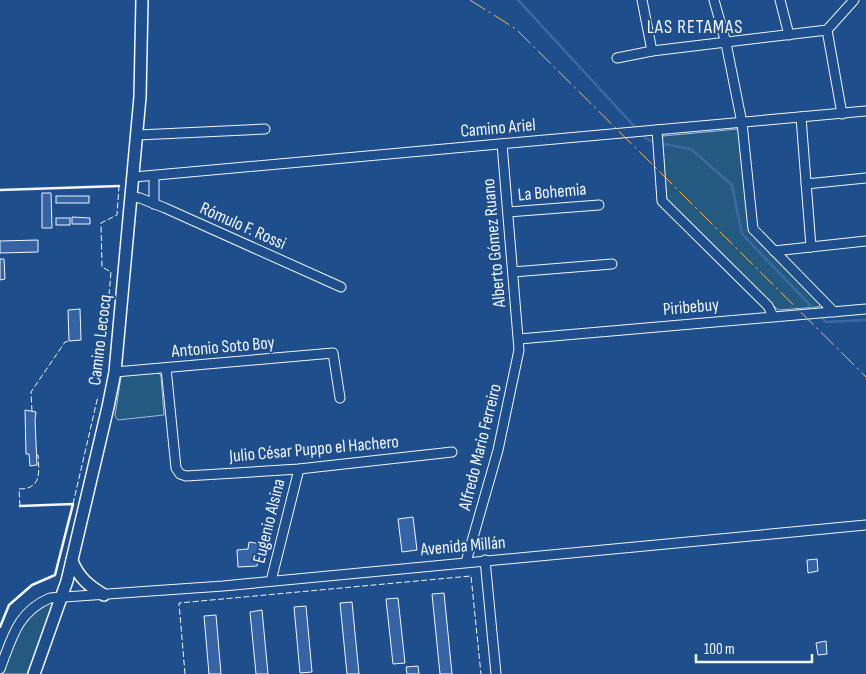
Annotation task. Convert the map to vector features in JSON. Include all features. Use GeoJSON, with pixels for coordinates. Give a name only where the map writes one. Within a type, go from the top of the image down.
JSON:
{"type":"FeatureCollection","features":[{"type":"Feature","properties":{"kind":"main road","name":"Camino Lecocq"},"geometry":{"type":"LineString","coordinates":[[34,674],[62,596],[72,561],[115,372],[138,136],[142,0]]}},
{"type":"Feature","properties":{"kind":"main road"},"geometry":{"type":"LineString","coordinates":[[72,561],[80,577],[104,595]]}},
{"type":"Feature","properties":{"kind":"street"},"geometry":{"type":"LineString","coordinates":[[642,0],[652,51]]}},
{"type":"Feature","properties":{"kind":"street"},"geometry":{"type":"LineString","coordinates":[[714,0],[726,43],[742,123],[753,229],[834,312]]}},
{"type":"Feature","properties":{"kind":"street"},"geometry":{"type":"LineString","coordinates":[[780,0],[789,35]]}},
{"type":"Feature","properties":{"kind":"street"},"geometry":{"type":"LineString","coordinates":[[617,58],[652,51],[827,30],[854,0]]}},
{"type":"Feature","properties":{"kind":"street"},"geometry":{"type":"LineString","coordinates":[[827,30],[842,114]]}},
{"type":"Feature","properties":{"kind":"street","name":"Camino Ariel"},"geometry":{"type":"LineString","coordinates":[[134,176],[154,176],[866,111]]}},
{"type":"Feature","properties":{"kind":"street"},"geometry":{"type":"LineString","coordinates":[[800,117],[812,246]]}},
{"type":"Feature","properties":{"kind":"street"},"geometry":{"type":"LineString","coordinates":[[138,136],[265,129]]}},
{"type":"Feature","properties":{"kind":"street"},"geometry":{"type":"LineString","coordinates":[[657,130],[662,201],[768,306],[774,316]]}},
{"type":"Feature","properties":{"kind":"street","name":"Alberto Gómez Ruano"},"geometry":{"type":"LineString","coordinates":[[502,144],[519,339]]}},
{"type":"Feature","properties":{"kind":"street"},"geometry":{"type":"LineString","coordinates":[[154,176],[154,204]]}},
{"type":"Feature","properties":{"kind":"street"},"geometry":{"type":"LineString","coordinates":[[806,184],[866,178]]}},
{"type":"Feature","properties":{"kind":"street","name":"Rómulo F. Rossi"},"geometry":{"type":"LineString","coordinates":[[132,197],[154,204],[341,287]]}},
{"type":"Feature","properties":{"kind":"street","name":"La Bohemia"},"geometry":{"type":"LineString","coordinates":[[508,212],[599,205]]}},
{"type":"Feature","properties":{"kind":"street"},"geometry":{"type":"LineString","coordinates":[[774,251],[866,241]]}},
{"type":"Feature","properties":{"kind":"street"},"geometry":{"type":"LineString","coordinates":[[513,272],[612,264]]}},
{"type":"Feature","properties":{"kind":"street","name":"Piribebuy"},"geometry":{"type":"LineString","coordinates":[[519,339],[866,308]]}},
{"type":"Feature","properties":{"kind":"street","name":"Alfredo Mario Ferreiro"},"geometry":{"type":"LineString","coordinates":[[466,562],[498,450],[519,350],[519,339]]}},
{"type":"Feature","properties":{"kind":"street","name":"Antonio Soto Boy"},"geometry":{"type":"LineString","coordinates":[[115,372],[334,353],[340,398]]}},
{"type":"Feature","properties":{"kind":"street","name":"Julio César Puppo el Hachero"},"geometry":{"type":"LineString","coordinates":[[166,368],[176,468],[180,474],[186,476],[299,469],[452,452]]}},
{"type":"Feature","properties":{"kind":"street","name":"Eugenio Alsina"},"geometry":{"type":"LineString","coordinates":[[271,581],[299,469]]}},
{"type":"Feature","properties":{"kind":"street","name":"Avenida Millán"},"geometry":{"type":"LineString","coordinates":[[0,669],[15,629],[22,617],[40,602],[62,596],[104,595],[223,586],[866,525]]}},
{"type":"Feature","properties":{"kind":"street"},"geometry":{"type":"LineString","coordinates":[[485,560],[496,674]]}},
{"type":"Feature","properties":{"kind":"shaded area"},"geometry":{"type":"Polygon","coordinates":[[[738,129],[750,231],[820,302],[820,306],[777,309],[667,202],[661,140],[663,136],[738,129]]]}},
{"type":"Feature","properties":{"kind":"shaded area"},"geometry":{"type":"Polygon","coordinates":[[[160,374],[161,377],[164,415],[118,420],[115,416],[121,377],[123,375],[160,374]]]}},
{"type":"Feature","properties":{"kind":"shaded area"},"geometry":{"type":"Polygon","coordinates":[[[46,602],[53,602],[53,605],[27,674],[1,674],[25,618],[46,602]]]}},
{"type":"Feature","properties":{"kind":"building"},"geometry":{"type":"Polygon","coordinates":[[[42,193],[51,193],[52,228],[42,228],[42,193]]]}},
{"type":"Feature","properties":{"kind":"building"},"geometry":{"type":"Polygon","coordinates":[[[56,196],[89,196],[89,203],[56,203],[56,196]]]}},
{"type":"Feature","properties":{"kind":"building"},"geometry":{"type":"Polygon","coordinates":[[[72,217],[90,218],[90,224],[72,224],[72,217]]]}},
{"type":"Feature","properties":{"kind":"building"},"geometry":{"type":"Polygon","coordinates":[[[56,218],[70,218],[70,225],[56,225],[56,218]]]}},
{"type":"Feature","properties":{"kind":"building"},"geometry":{"type":"Polygon","coordinates":[[[38,240],[38,252],[0,253],[0,241],[38,240]]]}},
{"type":"Feature","properties":{"kind":"building"},"geometry":{"type":"Polygon","coordinates":[[[0,259],[4,259],[5,279],[0,280],[0,259]]]}},
{"type":"Feature","properties":{"kind":"building"},"geometry":{"type":"Polygon","coordinates":[[[80,309],[81,340],[69,341],[68,310],[80,309]]]}},
{"type":"Feature","properties":{"kind":"building"},"geometry":{"type":"Polygon","coordinates":[[[25,410],[36,412],[37,465],[30,466],[29,454],[26,454],[25,410]]]}},
{"type":"Feature","properties":{"kind":"building"},"geometry":{"type":"Polygon","coordinates":[[[413,517],[417,550],[402,552],[398,519],[413,517]]]}},
{"type":"Feature","properties":{"kind":"building"},"geometry":{"type":"Polygon","coordinates":[[[249,542],[261,544],[257,566],[238,567],[237,550],[248,549],[249,542]]]}},
{"type":"Feature","properties":{"kind":"building"},"geometry":{"type":"Polygon","coordinates":[[[817,559],[818,571],[808,573],[807,560],[817,559]]]}},
{"type":"Feature","properties":{"kind":"building"},"geometry":{"type":"Polygon","coordinates":[[[444,593],[452,674],[440,674],[432,594],[444,593]]]}},
{"type":"Feature","properties":{"kind":"building"},"geometry":{"type":"Polygon","coordinates":[[[398,598],[405,663],[393,664],[386,599],[398,598]]]}},
{"type":"Feature","properties":{"kind":"building"},"geometry":{"type":"Polygon","coordinates":[[[352,602],[359,674],[347,674],[340,603],[352,602]]]}},
{"type":"Feature","properties":{"kind":"building"},"geometry":{"type":"Polygon","coordinates":[[[306,606],[312,672],[300,673],[294,607],[306,606]]]}},
{"type":"Feature","properties":{"kind":"building"},"geometry":{"type":"Polygon","coordinates":[[[262,610],[268,674],[256,674],[250,612],[262,610]]]}},
{"type":"Feature","properties":{"kind":"building"},"geometry":{"type":"Polygon","coordinates":[[[216,615],[221,674],[209,674],[204,616],[216,615]]]}},
{"type":"Feature","properties":{"kind":"building"},"geometry":{"type":"Polygon","coordinates":[[[826,641],[827,654],[818,655],[816,643],[826,641]]]}},
{"type":"Feature","properties":{"kind":"building"},"geometry":{"type":"Polygon","coordinates":[[[418,666],[419,674],[407,674],[406,667],[418,666]]]}},
{"type":"Feature","properties":{"kind":"waterway"},"geometry":{"type":"LineString","coordinates":[[518,0],[634,126]]}},
{"type":"Feature","properties":{"kind":"waterway"},"geometry":{"type":"LineString","coordinates":[[645,138],[651,141]]}},
{"type":"Feature","properties":{"kind":"waterway"},"geometry":{"type":"LineString","coordinates":[[664,144],[691,149],[732,185],[742,234],[812,307]]}},
{"type":"Feature","properties":{"kind":"waterway"},"geometry":{"type":"LineString","coordinates":[[822,318],[826,322],[866,320]]}},
{"type":"Feature","properties":{"kind":"fence"},"geometry":{"type":"LineString","coordinates":[[106,329],[111,272],[102,267],[101,223],[117,215],[119,186]]}},
{"type":"Feature","properties":{"kind":"fence"},"geometry":{"type":"LineString","coordinates":[[32,411],[31,392],[65,342],[69,341]]}},
{"type":"Feature","properties":{"kind":"fence"},"geometry":{"type":"LineString","coordinates":[[73,504],[98,396]]}},
{"type":"Feature","properties":{"kind":"fence"},"geometry":{"type":"LineString","coordinates":[[20,506],[19,489],[32,486],[38,478],[37,455]]}},
{"type":"Feature","properties":{"kind":"fence"},"geometry":{"type":"LineString","coordinates":[[185,674],[179,603],[471,576],[481,674]]}},
{"type":"Feature","properties":{"kind":"wall"},"geometry":{"type":"LineString","coordinates":[[0,190],[119,186]]}},
{"type":"Feature","properties":{"kind":"wall"},"geometry":{"type":"LineString","coordinates":[[0,627],[9,605],[32,585],[55,575],[73,504],[20,506]]}},
{"type":"Feature","properties":{"kind":"power"},"geometry":{"type":"LineString","coordinates":[[470,0],[516,29],[866,377]]}},
{"type":"Feature","properties":{"kind":"district","name":"LAS RETAMAS"},"geometry":{"type":"Point","coordinates":[695,27]}}]}
